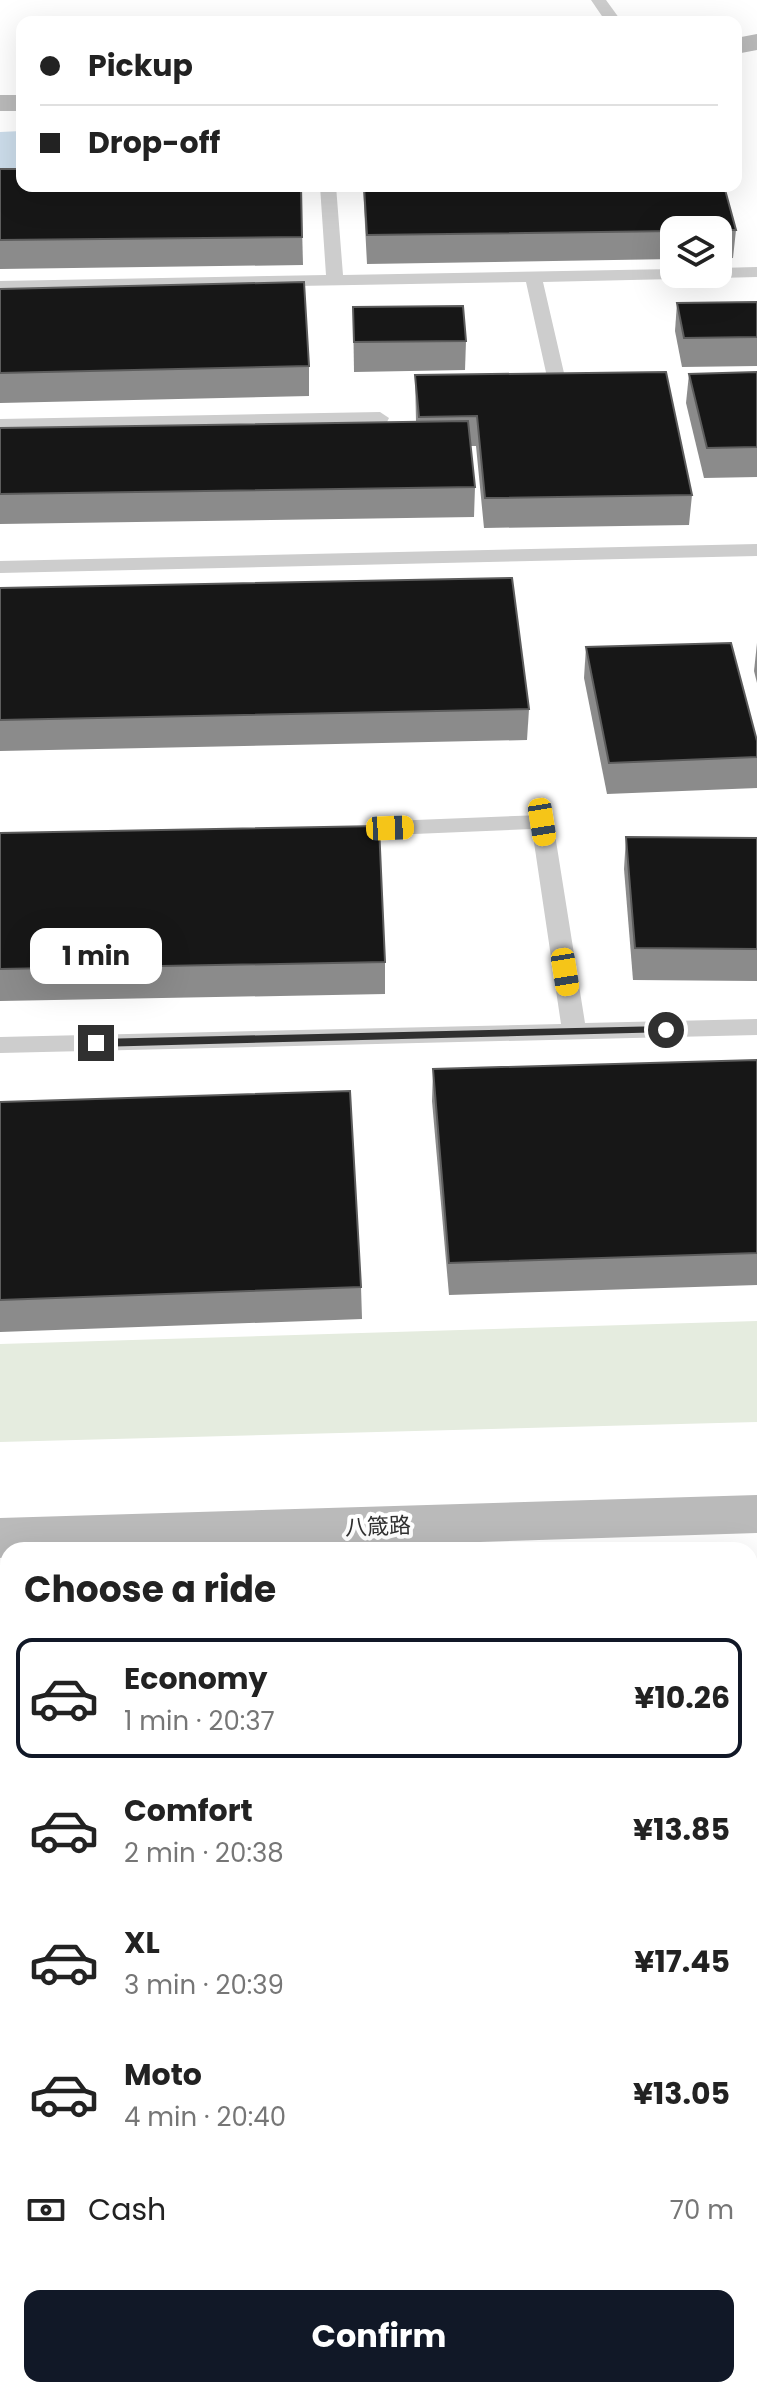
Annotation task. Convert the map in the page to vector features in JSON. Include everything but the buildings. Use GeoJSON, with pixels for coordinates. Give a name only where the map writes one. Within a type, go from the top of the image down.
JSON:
{"type":"FeatureCollection","features":[{"type":"Feature","properties":{"kind":"street","name":"八箴路"},"geometry":{"type":"LineString","coordinates":[[0,1538],[757,1514]]}},
{"type":"Feature","properties":{"kind":"lane"},"geometry":{"type":"LineString","coordinates":[[328,192],[335,280]]}},
{"type":"Feature","properties":{"kind":"lane"},"geometry":{"type":"LineString","coordinates":[[732,273],[757,272]]}},
{"type":"Feature","properties":{"kind":"lane"},"geometry":{"type":"LineString","coordinates":[[0,286],[660,274]]}},
{"type":"Feature","properties":{"kind":"lane"},"geometry":{"type":"LineString","coordinates":[[533,276],[558,386]]}},
{"type":"Feature","properties":{"kind":"lane"},"geometry":{"type":"LineString","coordinates":[[0,425],[380,418]]}},
{"type":"Feature","properties":{"kind":"lane"},"geometry":{"type":"LineString","coordinates":[[0,567],[757,550]]}},
{"type":"Feature","properties":{"kind":"lane"},"geometry":{"type":"LineString","coordinates":[[390,828],[542,822],[574,1032]]}},
{"type":"Feature","properties":{"kind":"lane"},"geometry":{"type":"LineString","coordinates":[[0,1045],[757,1027]]}},
{"type":"Feature","properties":{"kind":"shaded area"},"geometry":{"type":"Polygon","coordinates":[[[757,1321],[757,1422],[0,1442],[0,1344],[757,1321]]]}},
{"type":"Feature","properties":{"kind":"waterway"},"geometry":{"type":"LineString","coordinates":[[0,151],[16,150]]}},
{"type":"Feature","properties":{"kind":"route"},"geometry":{"type":"LineString","coordinates":[[96,1043],[666,1030]]}}]}
